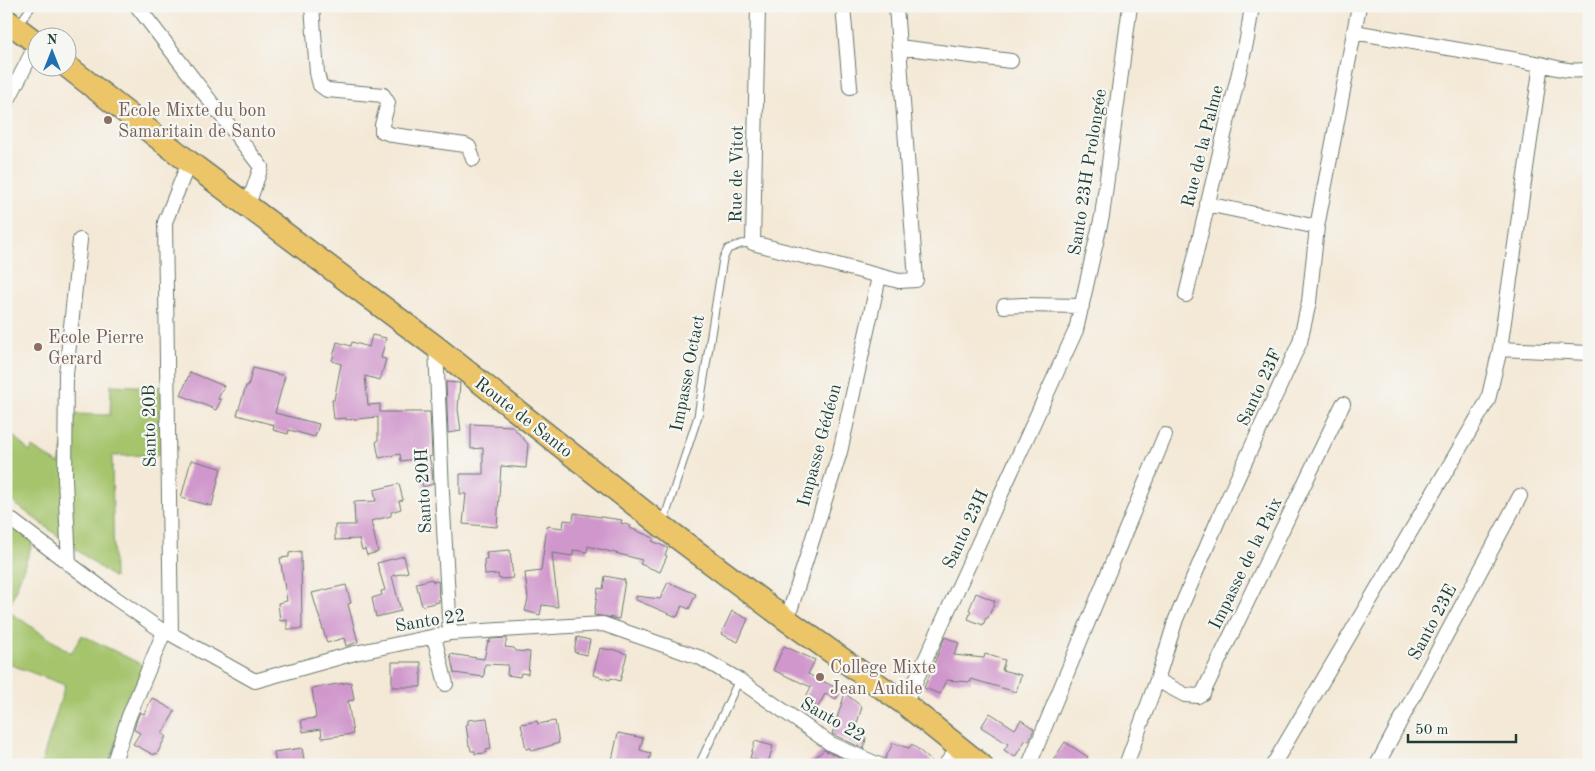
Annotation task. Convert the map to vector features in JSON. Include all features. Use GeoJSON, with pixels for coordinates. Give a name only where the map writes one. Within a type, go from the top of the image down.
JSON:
{"type":"FeatureCollection","features":[{"type":"Feature","properties":{"kind":"main road"},"geometry":{"type":"LineString","coordinates":[[11,23],[28,36]]}},
{"type":"Feature","properties":{"kind":"main road","name":"Route de Santo"},"geometry":{"type":"LineString","coordinates":[[78,75],[190,162],[436,347],[662,526],[787,620],[905,704],[981,765]]}},
{"type":"Feature","properties":{"kind":"street"},"geometry":{"type":"LineString","coordinates":[[137,6],[261,168],[248,205]]}},
{"type":"Feature","properties":{"kind":"street"},"geometry":{"type":"LineString","coordinates":[[312,6],[317,74],[320,85],[327,90],[383,95],[388,104],[382,131],[393,135],[466,145],[469,147],[473,159]]}},
{"type":"Feature","properties":{"kind":"street","name":"Rue de Vitot"},"geometry":{"type":"LineString","coordinates":[[758,6],[753,243],[899,281],[916,280],[899,47]]}},
{"type":"Feature","properties":{"kind":"street"},"geometry":{"type":"LineString","coordinates":[[844,6],[850,88]]}},
{"type":"Feature","properties":{"kind":"street"},"geometry":{"type":"LineString","coordinates":[[896,6],[899,47],[1011,61]]}},
{"type":"Feature","properties":{"kind":"street","name":"Santo 23H Prolongée"},"geometry":{"type":"LineString","coordinates":[[1059,370],[1076,330],[1102,216],[1130,6]]}},
{"type":"Feature","properties":{"kind":"street","name":"Rue de la Palme"},"geometry":{"type":"LineString","coordinates":[[1186,295],[1247,39],[1252,6]]}},
{"type":"Feature","properties":{"kind":"street","name":"Santo 23F"},"geometry":{"type":"LineString","coordinates":[[1126,765],[1157,680],[1176,619],[1219,518],[1300,342],[1309,302],[1317,227],[1359,6]]}},
{"type":"Feature","properties":{"kind":"street"},"geometry":{"type":"LineString","coordinates":[[1354,32],[1567,70],[1589,69]]}},
{"type":"Feature","properties":{"kind":"street"},"geometry":{"type":"LineString","coordinates":[[6,104],[28,61]]}},
{"type":"Feature","properties":{"kind":"street"},"geometry":{"type":"LineString","coordinates":[[1274,765],[1488,400],[1500,349],[1541,64]]}},
{"type":"Feature","properties":{"kind":"street","name":"Santo 20B"},"geometry":{"type":"LineString","coordinates":[[168,633],[165,222],[190,162]]}},
{"type":"Feature","properties":{"kind":"street"},"geometry":{"type":"LineString","coordinates":[[1207,204],[1317,227]]}},
{"type":"Feature","properties":{"kind":"street"},"geometry":{"type":"LineString","coordinates":[[69,564],[65,479],[66,374],[80,240]]}},
{"type":"Feature","properties":{"kind":"street","name":"Impasse Gédéon"},"geometry":{"type":"LineString","coordinates":[[787,620],[840,452],[879,277]]}},
{"type":"Feature","properties":{"kind":"street"},"geometry":{"type":"LineString","coordinates":[[1004,306],[1023,304],[1082,306]]}},
{"type":"Feature","properties":{"kind":"street","name":"Santo 20H"},"geometry":{"type":"LineString","coordinates":[[436,347],[450,634]]}},
{"type":"Feature","properties":{"kind":"street"},"geometry":{"type":"LineString","coordinates":[[1500,349],[1589,353]]}},
{"type":"Feature","properties":{"kind":"street","name":"Santo 23H"},"geometry":{"type":"LineString","coordinates":[[905,704],[1059,370]]}},
{"type":"Feature","properties":{"kind":"street","name":"Impasse de la Paix"},"geometry":{"type":"LineString","coordinates":[[1157,680],[1185,695],[1198,696],[1203,693],[1343,404]]}},
{"type":"Feature","properties":{"kind":"street"},"geometry":{"type":"LineString","coordinates":[[1029,765],[1165,435]]}},
{"type":"Feature","properties":{"kind":"street","name":"Santo 23E"},"geometry":{"type":"LineString","coordinates":[[1377,765],[1520,496]]}},
{"type":"Feature","properties":{"kind":"street","name":"Santo 22"},"geometry":{"type":"LineString","coordinates":[[6,516],[69,564],[168,633],[255,681],[355,653],[450,634],[604,624],[701,658],[739,680],[831,744],[879,765]]}},
{"type":"Feature","properties":{"kind":"street"},"geometry":{"type":"LineString","coordinates":[[112,765],[129,716],[168,633]]}},
{"type":"Feature","properties":{"kind":"street"},"geometry":{"type":"LineString","coordinates":[[434,637],[446,684]]}},
{"type":"Feature","properties":{"kind":"street"},"geometry":{"type":"LineString","coordinates":[[945,765],[960,747]]}},
{"type":"Feature","properties":{"kind":"lane"},"geometry":{"type":"LineString","coordinates":[[11,23],[32,6]]}},
{"type":"Feature","properties":{"kind":"lane","name":"Impasse Octact"},"geometry":{"type":"LineString","coordinates":[[662,526],[698,416],[723,259],[728,249],[740,244],[753,243]]}},
{"type":"Feature","properties":{"kind":"lane"},"geometry":{"type":"LineString","coordinates":[[699,765],[739,680]]}},
{"type":"Feature","properties":{"kind":"green space"},"geometry":{"type":"Polygon","coordinates":[[[111,385],[161,387],[162,455],[112,456],[114,578],[6,497],[6,429],[30,452],[32,447],[59,464],[72,414],[110,415],[111,385]]]}},
{"type":"Feature","properties":{"kind":"green space"},"geometry":{"type":"Polygon","coordinates":[[[6,522],[33,542],[8,611],[71,653],[82,635],[145,666],[108,765],[41,765],[65,685],[6,663],[6,522]]]}},
{"type":"Feature","properties":{"kind":"building"},"geometry":{"type":"Polygon","coordinates":[[[372,335],[386,338],[381,358],[386,359],[380,380],[365,376],[368,405],[380,404],[380,412],[430,412],[432,456],[429,457],[433,484],[423,487],[416,459],[401,461],[400,454],[379,458],[376,442],[378,441],[378,417],[346,420],[346,418],[334,419],[332,400],[334,400],[341,364],[332,361],[337,342],[351,346],[352,342],[369,347],[372,335]]]}},
{"type":"Feature","properties":{"kind":"building"},"geometry":{"type":"Polygon","coordinates":[[[253,368],[285,376],[275,413],[319,424],[315,437],[289,430],[288,434],[273,430],[274,425],[237,415],[253,368]]]}},
{"type":"Feature","properties":{"kind":"building"},"geometry":{"type":"Polygon","coordinates":[[[190,372],[224,386],[218,399],[221,400],[216,410],[181,395],[190,372]]]}},
{"type":"Feature","properties":{"kind":"building"},"geometry":{"type":"Polygon","coordinates":[[[446,382],[460,383],[458,409],[461,431],[448,433],[446,382]]]}},
{"type":"Feature","properties":{"kind":"building"},"geometry":{"type":"Polygon","coordinates":[[[471,424],[512,426],[528,444],[526,468],[501,466],[497,527],[463,524],[466,494],[460,494],[460,474],[483,474],[483,448],[471,449],[471,424]]]}},
{"type":"Feature","properties":{"kind":"building"},"geometry":{"type":"Polygon","coordinates":[[[191,460],[221,468],[212,506],[181,498],[191,460]]]}},
{"type":"Feature","properties":{"kind":"building"},"geometry":{"type":"Polygon","coordinates":[[[399,484],[403,500],[399,501],[401,509],[391,512],[391,516],[371,521],[378,552],[367,555],[365,549],[362,550],[359,539],[335,540],[335,525],[355,525],[354,502],[376,501],[374,490],[399,484]]]}},
{"type":"Feature","properties":{"kind":"building"},"geometry":{"type":"Polygon","coordinates":[[[574,513],[622,520],[621,523],[654,538],[652,541],[668,548],[665,555],[667,556],[660,572],[640,564],[642,560],[588,546],[587,552],[573,550],[573,556],[552,553],[558,607],[542,605],[540,615],[525,611],[528,599],[525,573],[541,571],[547,526],[563,528],[564,520],[573,521],[574,513]]]}},
{"type":"Feature","properties":{"kind":"building"},"geometry":{"type":"Polygon","coordinates":[[[510,550],[513,578],[499,579],[498,574],[485,575],[484,559],[487,559],[486,552],[510,550]]]}},
{"type":"Feature","properties":{"kind":"building"},"geometry":{"type":"Polygon","coordinates":[[[301,551],[302,629],[287,629],[287,620],[280,621],[278,603],[287,601],[280,558],[289,557],[289,553],[301,551]]]}},
{"type":"Feature","properties":{"kind":"building"},"geometry":{"type":"Polygon","coordinates":[[[404,556],[408,572],[392,576],[401,611],[376,617],[372,598],[382,595],[381,591],[385,590],[377,563],[404,556]]]}},
{"type":"Feature","properties":{"kind":"building"},"geometry":{"type":"Polygon","coordinates":[[[605,576],[625,580],[619,619],[594,615],[598,588],[603,589],[605,576]]]}},
{"type":"Feature","properties":{"kind":"building"},"geometry":{"type":"Polygon","coordinates":[[[432,579],[433,582],[438,581],[439,602],[422,606],[416,583],[432,579]]]}},
{"type":"Feature","properties":{"kind":"building"},"geometry":{"type":"Polygon","coordinates":[[[668,582],[696,594],[689,609],[682,606],[677,617],[636,600],[636,596],[660,599],[668,582]]]}},
{"type":"Feature","properties":{"kind":"building"},"geometry":{"type":"Polygon","coordinates":[[[346,585],[351,603],[348,604],[358,642],[346,646],[344,638],[327,643],[312,593],[346,585]]]}},
{"type":"Feature","properties":{"kind":"building"},"geometry":{"type":"Polygon","coordinates":[[[976,593],[995,601],[983,625],[968,619],[971,611],[969,610],[976,593]]]}},
{"type":"Feature","properties":{"kind":"building"},"geometry":{"type":"Polygon","coordinates":[[[732,611],[748,619],[738,642],[721,634],[732,611]]]}},
{"type":"Feature","properties":{"kind":"building"},"geometry":{"type":"Polygon","coordinates":[[[577,637],[590,640],[587,655],[574,652],[577,637]]]}},
{"type":"Feature","properties":{"kind":"building"},"geometry":{"type":"Polygon","coordinates":[[[945,637],[959,643],[954,655],[984,658],[985,654],[1005,660],[1002,670],[1021,675],[1016,692],[971,679],[971,682],[946,680],[940,694],[924,688],[945,637]]]}},
{"type":"Feature","properties":{"kind":"building"},"geometry":{"type":"Polygon","coordinates":[[[507,638],[505,647],[514,648],[516,651],[530,652],[528,674],[521,673],[520,677],[507,675],[508,665],[485,664],[484,677],[454,673],[450,654],[484,659],[490,639],[507,638]]]}},
{"type":"Feature","properties":{"kind":"building"},"geometry":{"type":"Polygon","coordinates":[[[784,646],[815,660],[808,674],[841,690],[836,699],[825,694],[818,707],[815,706],[812,711],[801,706],[811,687],[773,670],[784,646]]]}},
{"type":"Feature","properties":{"kind":"building"},"geometry":{"type":"Polygon","coordinates":[[[600,648],[627,654],[620,681],[593,675],[600,648]]]}},
{"type":"Feature","properties":{"kind":"building"},"geometry":{"type":"Polygon","coordinates":[[[392,662],[421,662],[421,687],[392,687],[392,662]]]}},
{"type":"Feature","properties":{"kind":"building"},"geometry":{"type":"Polygon","coordinates":[[[351,682],[354,700],[348,701],[353,734],[322,738],[321,729],[303,732],[301,720],[316,718],[312,688],[351,682]]]}},
{"type":"Feature","properties":{"kind":"building"},"geometry":{"type":"Polygon","coordinates":[[[845,693],[862,707],[854,733],[866,738],[864,749],[832,734],[845,693]]]}},
{"type":"Feature","properties":{"kind":"building"},"geometry":{"type":"Polygon","coordinates":[[[152,698],[175,711],[162,734],[166,736],[157,754],[155,753],[154,755],[133,744],[140,733],[134,730],[137,719],[140,712],[144,714],[152,698]]]}},
{"type":"Feature","properties":{"kind":"building"},"geometry":{"type":"Polygon","coordinates":[[[990,713],[1015,729],[1021,720],[1034,729],[1029,741],[1026,739],[1015,757],[1004,750],[1008,744],[981,727],[990,713]]]}},
{"type":"Feature","properties":{"kind":"building"},"geometry":{"type":"Polygon","coordinates":[[[487,718],[491,749],[486,750],[486,753],[475,754],[475,751],[471,751],[469,746],[466,725],[468,720],[487,718]]]}},
{"type":"Feature","properties":{"kind":"building"},"geometry":{"type":"Polygon","coordinates":[[[537,721],[538,724],[555,721],[559,743],[532,751],[531,748],[526,749],[521,724],[537,721]]]}},
{"type":"Feature","properties":{"kind":"building"},"geometry":{"type":"Polygon","coordinates":[[[618,733],[643,738],[640,750],[651,753],[648,765],[611,765],[618,733]]]}},
{"type":"Feature","properties":{"kind":"building"},"geometry":{"type":"Polygon","coordinates":[[[755,741],[773,746],[768,763],[750,758],[755,741]]]}},
{"type":"Feature","properties":{"kind":"building"},"geometry":{"type":"Polygon","coordinates":[[[1065,742],[1088,757],[1083,765],[1050,765],[1065,742]]]}},
{"type":"Feature","properties":{"kind":"building"},"geometry":{"type":"Polygon","coordinates":[[[893,743],[909,748],[912,744],[936,765],[897,765],[887,761],[885,759],[893,743]]]}},
{"type":"Feature","properties":{"kind":"building"},"geometry":{"type":"Polygon","coordinates":[[[302,748],[305,765],[276,765],[274,752],[302,748]]]}},
{"type":"Feature","properties":{"kind":"building"},"geometry":{"type":"Polygon","coordinates":[[[824,750],[844,759],[842,765],[806,765],[824,750]]]}},
{"type":"Feature","properties":{"kind":"place","name":"Ecole Mixte du bon Samaritain de Santo"},"geometry":{"type":"Point","coordinates":[108,120]}},
{"type":"Feature","properties":{"kind":"place","name":"Ecole Pierre Gerard"},"geometry":{"type":"Point","coordinates":[38,347]}},
{"type":"Feature","properties":{"kind":"place","name":"College Mixte Jean Audile"},"geometry":{"type":"Point","coordinates":[820,677]}}]}
